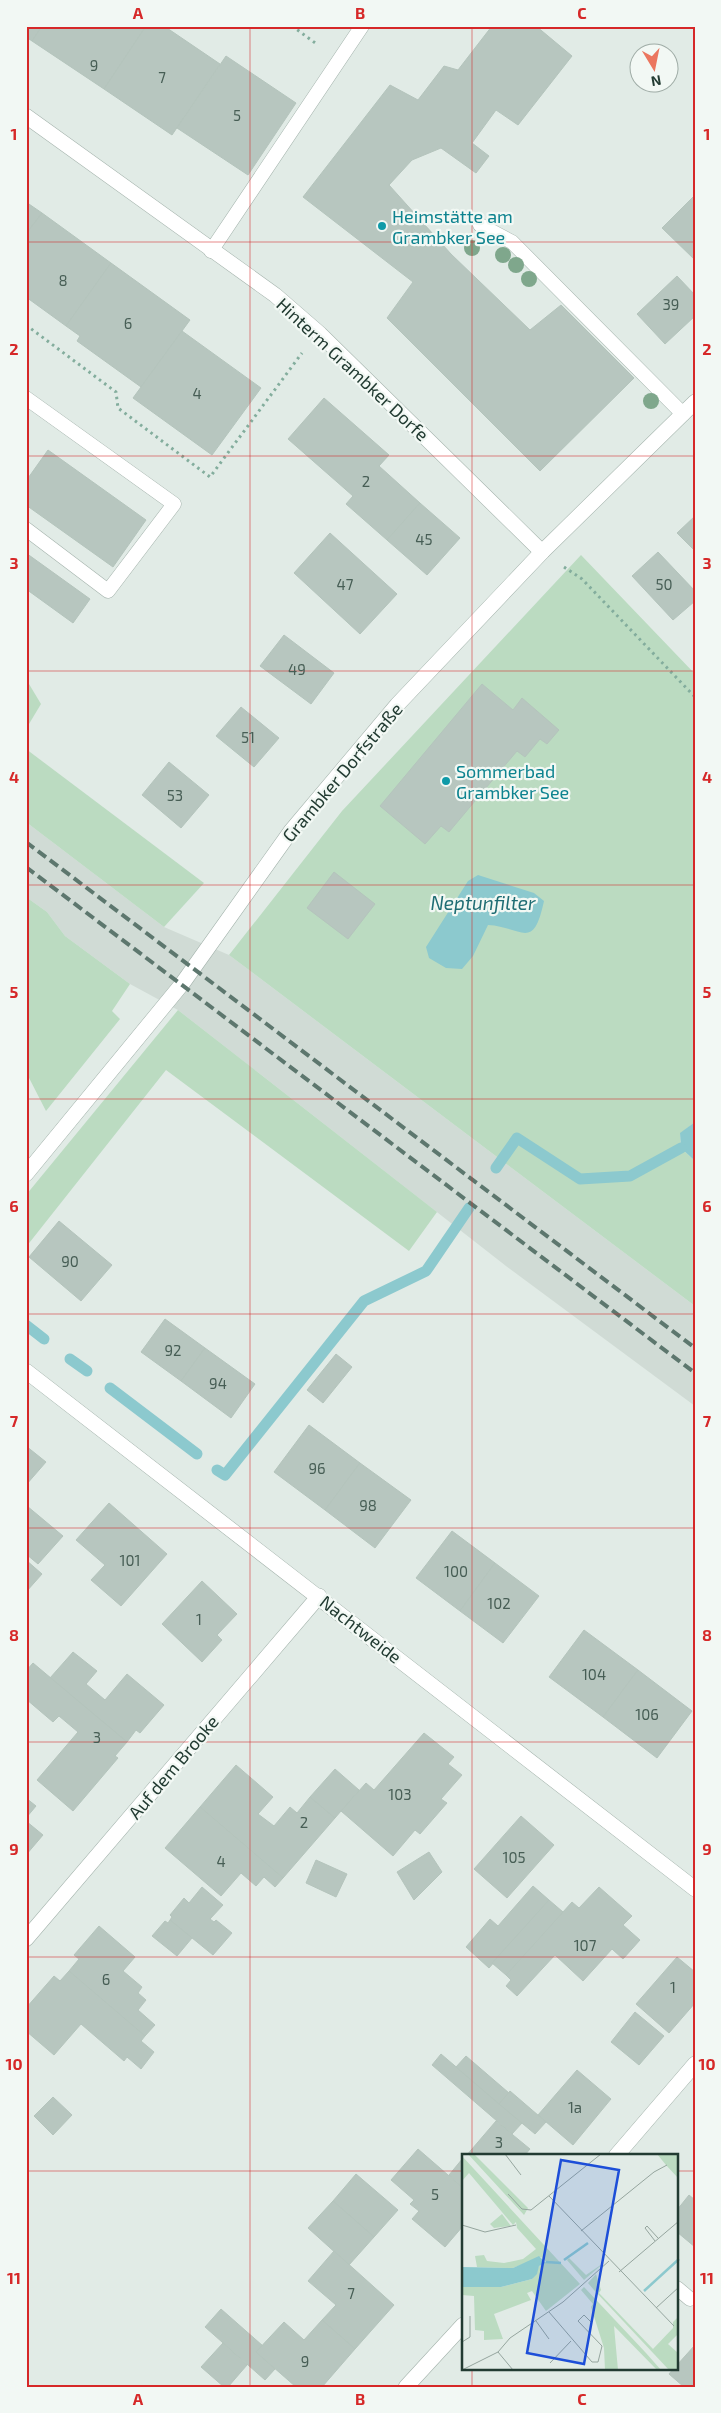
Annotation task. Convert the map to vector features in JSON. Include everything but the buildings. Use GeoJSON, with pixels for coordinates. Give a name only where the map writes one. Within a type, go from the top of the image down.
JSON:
{"type":"FeatureCollection","features":[{"type":"Feature","properties":{"kind":"street","name":"Hinterm Grambker Dorfe"},"geometry":{"type":"LineString","coordinates":[[26,116],[274,295],[320,334],[542,552]]}},
{"type":"Feature","properties":{"kind":"street","name":"Grambker Dorfstraße"},"geometry":{"type":"LineString","coordinates":[[26,1174],[182,984],[297,823],[397,705],[542,552],[695,402]]}},
{"type":"Feature","properties":{"kind":"street","name":"Nachtweide"},"geometry":{"type":"LineString","coordinates":[[26,1371],[695,1889]]}},
{"type":"Feature","properties":{"kind":"street","name":"Auf dem Brooke"},"geometry":{"type":"LineString","coordinates":[[26,1939],[319,1596]]}},
{"type":"Feature","properties":{"kind":"street"},"geometry":{"type":"LineString","coordinates":[[618,2154],[692,2073]]}},
{"type":"Feature","properties":{"kind":"street"},"geometry":{"type":"LineString","coordinates":[[406,2387],[462,2327]]}},
{"type":"Feature","properties":{"kind":"lane"},"geometry":{"type":"LineString","coordinates":[[211,251],[362,26]]}},
{"type":"Feature","properties":{"kind":"lane"},"geometry":{"type":"LineString","coordinates":[[480,224],[512,242],[683,414]]}},
{"type":"Feature","properties":{"kind":"lane"},"geometry":{"type":"LineString","coordinates":[[26,398],[174,504],[108,591],[26,529]]}},
{"type":"Feature","properties":{"kind":"lane"},"geometry":{"type":"LineString","coordinates":[[678,2289],[690,2299]]}},
{"type":"Feature","properties":{"kind":"path"},"geometry":{"type":"LineString","coordinates":[[292,26],[338,61]]}},
{"type":"Feature","properties":{"kind":"path"},"geometry":{"type":"LineString","coordinates":[[26,325],[116,392],[118,408],[210,477],[295,360],[320,334]]}},
{"type":"Feature","properties":{"kind":"path"},"geometry":{"type":"LineString","coordinates":[[542,552],[582,579],[695,697]]}},
{"type":"Feature","properties":{"kind":"shaded area"},"geometry":{"type":"Polygon","coordinates":[[[26,822],[164,927],[229,955],[695,1306],[695,1406],[506,1266],[178,1010],[130,984],[65,936],[47,912],[26,897],[26,822]]]}},
{"type":"Feature","properties":{"kind":"green space"},"geometry":{"type":"Polygon","coordinates":[[[581,555],[695,674],[695,1122],[680,1134],[681,1148],[695,1161],[695,1306],[229,955],[342,811],[581,555]]]}},
{"type":"Feature","properties":{"kind":"green space"},"geometry":{"type":"Polygon","coordinates":[[[26,679],[41,704],[26,729],[26,679]]]}},
{"type":"Feature","properties":{"kind":"green space"},"geometry":{"type":"Polygon","coordinates":[[[26,749],[204,883],[164,927],[26,822],[26,749]]]}},
{"type":"Feature","properties":{"kind":"green space"},"geometry":{"type":"Polygon","coordinates":[[[26,897],[47,912],[65,936],[130,984],[112,1011],[120,1019],[46,1111],[26,1072],[26,897]]]}},
{"type":"Feature","properties":{"kind":"green space"},"geometry":{"type":"Polygon","coordinates":[[[178,1010],[437,1212],[409,1251],[166,1070],[26,1247],[26,1195],[178,1010]]]}},
{"type":"Feature","properties":{"kind":"water","name":"Neptunfilter"},"geometry":{"type":"Polygon","coordinates":[[[478,875],[534,893],[544,901],[540,917],[536,927],[531,932],[525,933],[488,925],[473,956],[462,969],[446,968],[429,958],[426,947],[468,881],[478,875]]]}},
{"type":"Feature","properties":{"kind":"water"},"geometry":{"type":"Polygon","coordinates":[[[695,1122],[695,1161],[681,1148],[680,1133],[695,1122]]]}},
{"type":"Feature","properties":{"kind":"waterway"},"geometry":{"type":"LineString","coordinates":[[496,1168],[517,1138],[580,1179],[630,1176],[681,1148]]}},
{"type":"Feature","properties":{"kind":"waterway"},"geometry":{"type":"LineString","coordinates":[[217,1470],[225,1475],[364,1301],[426,1271],[469,1208]]}},
{"type":"Feature","properties":{"kind":"waterway"},"geometry":{"type":"LineString","coordinates":[[26,1325],[44,1339]]}},
{"type":"Feature","properties":{"kind":"waterway"},"geometry":{"type":"LineString","coordinates":[[70,1359],[87,1371]]}},
{"type":"Feature","properties":{"kind":"waterway"},"geometry":{"type":"LineString","coordinates":[[110,1388],[197,1454]]}},
{"type":"Feature","properties":{"kind":"railway"},"geometry":{"type":"LineString","coordinates":[[26,842],[695,1348]]}},
{"type":"Feature","properties":{"kind":"railway"},"geometry":{"type":"LineString","coordinates":[[26,867],[695,1373]]}},
{"type":"Feature","properties":{"kind":"place","name":"Heimstätte am Grambker See"},"geometry":{"type":"Point","coordinates":[382,226]}},
{"type":"Feature","properties":{"kind":"place","name":"Sommerbad Grambker See"},"geometry":{"type":"Point","coordinates":[446,781]}}]}
